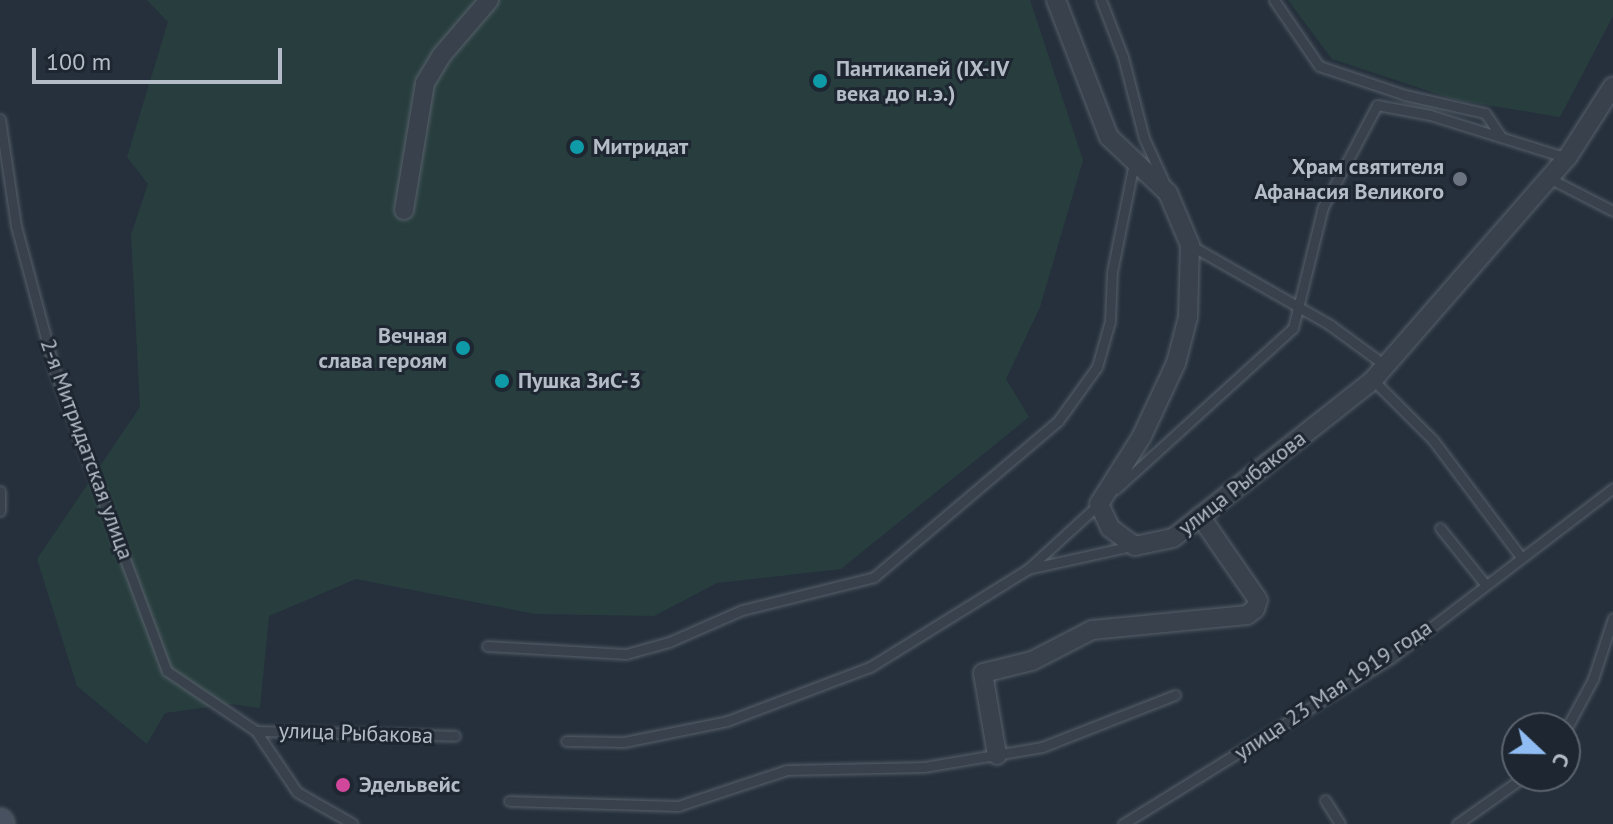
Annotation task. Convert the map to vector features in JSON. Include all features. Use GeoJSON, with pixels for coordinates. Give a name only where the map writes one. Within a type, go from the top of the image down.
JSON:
{"type":"FeatureCollection","features":[{"type":"Feature","properties":{"kind":"street"},"geometry":{"type":"LineString","coordinates":[[404,210],[425,83],[441,56],[489,0]]}},
{"type":"Feature","properties":{"kind":"street"},"geometry":{"type":"LineString","coordinates":[[1056,0],[1100,121],[1134,162],[1168,193],[1190,245],[1188,317],[1176,363],[1142,436],[1099,504],[1110,528],[1135,546]]}},
{"type":"Feature","properties":{"kind":"street","name":"улица Рыбакова"},"geometry":{"type":"LineString","coordinates":[[1135,546],[1173,538],[1380,373],[1567,158],[1613,86]]}},
{"type":"Feature","properties":{"kind":"street"},"geometry":{"type":"LineString","coordinates":[[997,755],[983,673],[1032,661],[1092,630],[1247,615],[1258,600],[1200,516]]}},
{"type":"Feature","properties":{"kind":"lane"},"geometry":{"type":"LineString","coordinates":[[1101,0],[1123,57],[1144,138],[1168,193]]}},
{"type":"Feature","properties":{"kind":"lane"},"geometry":{"type":"LineString","coordinates":[[1274,0],[1319,66],[1405,95],[1485,113],[1501,137]]}},
{"type":"Feature","properties":{"kind":"lane"},"geometry":{"type":"LineString","coordinates":[[1028,569],[1256,367],[1293,328],[1296,305],[1323,207],[1377,105],[1501,137],[1567,158]]}},
{"type":"Feature","properties":{"kind":"lane","name":"2-я Митридатская улица"},"geometry":{"type":"LineString","coordinates":[[0,119],[16,226],[55,372],[167,671],[256,731]]}},
{"type":"Feature","properties":{"kind":"lane"},"geometry":{"type":"LineString","coordinates":[[487,646],[626,654],[669,642],[742,610],[874,577],[1029,449],[1058,421],[1097,367],[1110,321],[1112,272],[1134,162]]}},
{"type":"Feature","properties":{"kind":"lane"},"geometry":{"type":"LineString","coordinates":[[1549,178],[1613,211]]}},
{"type":"Feature","properties":{"kind":"lane"},"geometry":{"type":"LineString","coordinates":[[1190,245],[1296,305],[1380,373],[1521,557]]}},
{"type":"Feature","properties":{"kind":"lane","name":"улица 23 Мая 1919 года"},"geometry":{"type":"LineString","coordinates":[[1123,824],[1391,658],[1613,488]]}},
{"type":"Feature","properties":{"kind":"lane"},"geometry":{"type":"LineString","coordinates":[[0,491],[0,511]]}},
{"type":"Feature","properties":{"kind":"lane"},"geometry":{"type":"LineString","coordinates":[[1440,528],[1485,584]]}},
{"type":"Feature","properties":{"kind":"lane","name":"улица Рыбакова"},"geometry":{"type":"LineString","coordinates":[[566,741],[624,742],[727,721],[870,667],[1028,569],[1135,546]]}},
{"type":"Feature","properties":{"kind":"lane"},"geometry":{"type":"LineString","coordinates":[[1575,712],[1593,679],[1613,618]]}},
{"type":"Feature","properties":{"kind":"lane"},"geometry":{"type":"LineString","coordinates":[[509,801],[678,806],[787,770],[924,767],[1042,747],[1175,695]]}},
{"type":"Feature","properties":{"kind":"lane"},"geometry":{"type":"LineString","coordinates":[[256,731],[297,792],[353,824]]}},
{"type":"Feature","properties":{"kind":"lane","name":"улица Рыбакова"},"geometry":{"type":"LineString","coordinates":[[256,731],[455,736]]}},
{"type":"Feature","properties":{"kind":"lane"},"geometry":{"type":"LineString","coordinates":[[1457,824],[1502,792]]}},
{"type":"Feature","properties":{"kind":"lane"},"geometry":{"type":"LineString","coordinates":[[1325,800],[1340,824]]}},
{"type":"Feature","properties":{"kind":"green space"},"geometry":{"type":"Polygon","coordinates":[[[147,0],[1030,0],[1083,160],[1040,307],[1006,379],[1029,417],[841,569],[717,583],[654,616],[535,614],[356,579],[269,616],[260,708],[231,704],[165,713],[147,744],[77,686],[37,559],[140,407],[131,235],[148,184],[127,157],[168,22],[147,0]]]}},
{"type":"Feature","properties":{"kind":"green space"},"geometry":{"type":"Polygon","coordinates":[[[1288,0],[1613,0],[1613,16],[1560,117],[1456,100],[1332,59],[1288,0]]]}},
{"type":"Feature","properties":{"kind":"place","name":"Пантикапей (IX-IV века до н.э.)"},"geometry":{"type":"Point","coordinates":[820,81]}},
{"type":"Feature","properties":{"kind":"place","name":"Митридат"},"geometry":{"type":"Point","coordinates":[577,147]}},
{"type":"Feature","properties":{"kind":"place","name":"Храм святителя Афанасия Великого"},"geometry":{"type":"Point","coordinates":[1460,179]}},
{"type":"Feature","properties":{"kind":"place","name":"Вечная слава героям"},"geometry":{"type":"Point","coordinates":[463,348]}},
{"type":"Feature","properties":{"kind":"place","name":"Пушка ЗиС-3"},"geometry":{"type":"Point","coordinates":[502,381]}},
{"type":"Feature","properties":{"kind":"place","name":"Эдельвейс"},"geometry":{"type":"Point","coordinates":[343,785]}}]}
